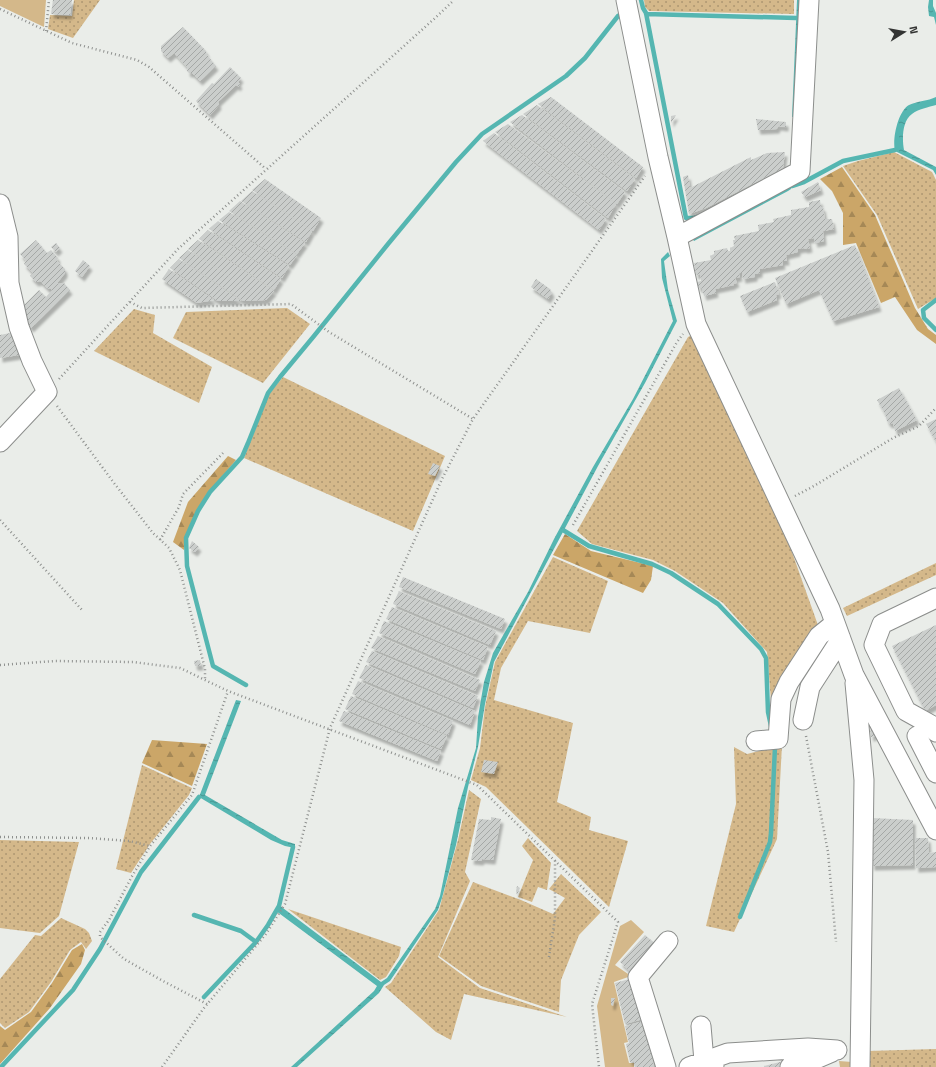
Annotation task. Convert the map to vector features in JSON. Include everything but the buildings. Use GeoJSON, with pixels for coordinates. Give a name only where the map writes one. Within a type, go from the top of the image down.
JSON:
{"type":"FeatureCollection","features":[{"type":"Feature","properties":{"kind":"street"},"geometry":{"type":"LineString","coordinates":[[626,0],[658,157],[696,324],[830,609],[854,675],[936,830]]}},
{"type":"Feature","properties":{"kind":"street"},"geometry":{"type":"LineString","coordinates":[[677,237],[800,171],[809,0]]}},
{"type":"Feature","properties":{"kind":"street"},"geometry":{"type":"LineString","coordinates":[[0,204],[8,237],[9,283],[19,328],[32,361],[47,392],[0,442]]}},
{"type":"Feature","properties":{"kind":"street"},"geometry":{"type":"LineString","coordinates":[[935,727],[906,711],[874,646],[882,624],[936,598]]}},
{"type":"Feature","properties":{"kind":"street"},"geometry":{"type":"LineString","coordinates":[[803,720],[810,687],[838,631]]}},
{"type":"Feature","properties":{"kind":"street"},"geometry":{"type":"LineString","coordinates":[[756,741],[778,739],[782,699],[789,682],[819,636],[838,631]]}},
{"type":"Feature","properties":{"kind":"street"},"geometry":{"type":"LineString","coordinates":[[854,675],[864,780],[860,1067]]}},
{"type":"Feature","properties":{"kind":"street"},"geometry":{"type":"LineString","coordinates":[[912,784],[936,773],[917,736]]}},
{"type":"Feature","properties":{"kind":"street"},"geometry":{"type":"LineString","coordinates":[[666,1067],[638,977],[668,941]]}},
{"type":"Feature","properties":{"kind":"street"},"geometry":{"type":"LineString","coordinates":[[701,1026],[704,1065],[728,1053],[808,1048],[837,1050],[861,1047]]}},
{"type":"Feature","properties":{"kind":"street"},"geometry":{"type":"LineString","coordinates":[[790,1067],[809,1062],[837,1050]]}},
{"type":"Feature","properties":{"kind":"street"},"geometry":{"type":"LineString","coordinates":[[830,1067],[837,1050]]}},
{"type":"Feature","properties":{"kind":"path"},"geometry":{"type":"LineString","coordinates":[[46,31],[49,0]]}},
{"type":"Feature","properties":{"kind":"path"},"geometry":{"type":"LineString","coordinates":[[205,680],[205,669],[180,570],[169,548],[152,533],[64,417],[47,392],[178,249],[454,0]]}},
{"type":"Feature","properties":{"kind":"path"},"geometry":{"type":"LineString","coordinates":[[0,9],[72,43],[138,60],[150,67],[266,169]]}},
{"type":"Feature","properties":{"kind":"path"},"geometry":{"type":"LineString","coordinates":[[162,1067],[207,1004],[266,934],[285,904],[330,728],[442,479],[474,419],[658,157]]}},
{"type":"Feature","properties":{"kind":"path"},"geometry":{"type":"LineString","coordinates":[[130,302],[142,308],[291,304],[329,332],[474,419]]}},
{"type":"Feature","properties":{"kind":"path"},"geometry":{"type":"LineString","coordinates":[[573,525],[676,342],[688,329],[696,324]]}},
{"type":"Feature","properties":{"kind":"path"},"geometry":{"type":"LineString","coordinates":[[780,503],[814,486],[893,438],[919,426],[936,408]]}},
{"type":"Feature","properties":{"kind":"path"},"geometry":{"type":"LineString","coordinates":[[160,540],[179,507],[183,494],[224,453]]}},
{"type":"Feature","properties":{"kind":"path"},"geometry":{"type":"LineString","coordinates":[[0,520],[82,610]]}},
{"type":"Feature","properties":{"kind":"path"},"geometry":{"type":"LineString","coordinates":[[0,664],[55,661],[132,662],[180,668],[228,691],[477,784],[618,922],[592,1004],[598,1067]]}},
{"type":"Feature","properties":{"kind":"path"},"geometry":{"type":"LineString","coordinates":[[207,1004],[124,959],[100,937],[100,932],[150,846],[192,795],[228,691]]}},
{"type":"Feature","properties":{"kind":"path"},"geometry":{"type":"LineString","coordinates":[[803,720],[828,852],[836,942]]}},
{"type":"Feature","properties":{"kind":"path"},"geometry":{"type":"LineString","coordinates":[[0,837],[89,838],[129,841],[150,846]]}},
{"type":"Feature","properties":{"kind":"path"},"geometry":{"type":"LineString","coordinates":[[549,957],[555,918],[555,860]]}},
{"type":"Feature","properties":{"kind":"shaded area"},"geometry":{"type":"Polygon","coordinates":[[[0,0],[46,0],[44,27],[0,6],[0,0]]]}},
{"type":"Feature","properties":{"kind":"shaded area"},"geometry":{"type":"Polygon","coordinates":[[[74,0],[100,0],[73,38],[48,29],[50,15],[72,16],[74,0]]]}},
{"type":"Feature","properties":{"kind":"shaded area"},"geometry":{"type":"Polygon","coordinates":[[[644,0],[794,0],[794,14],[649,11],[645,7],[644,0]]]}},
{"type":"Feature","properties":{"kind":"shaded area"},"geometry":{"type":"Polygon","coordinates":[[[894,152],[932,172],[936,180],[936,298],[918,309],[877,215],[843,166],[894,152]]]}},
{"type":"Feature","properties":{"kind":"shaded area"},"geometry":{"type":"Polygon","coordinates":[[[287,308],[310,324],[263,383],[173,338],[186,312],[287,308]]]}},
{"type":"Feature","properties":{"kind":"shaded area"},"geometry":{"type":"Polygon","coordinates":[[[134,309],[155,315],[153,333],[212,367],[199,403],[94,351],[134,309]]]}},
{"type":"Feature","properties":{"kind":"shaded area"},"geometry":{"type":"Polygon","coordinates":[[[692,335],[778,513],[819,628],[772,712],[767,652],[723,603],[675,571],[653,560],[592,544],[577,531],[688,337],[692,335]]]}},
{"type":"Feature","properties":{"kind":"shaded area"},"geometry":{"type":"Polygon","coordinates":[[[283,377],[445,456],[413,531],[244,458],[269,394],[283,377]]]}},
{"type":"Feature","properties":{"kind":"shaded area"},"geometry":{"type":"Polygon","coordinates":[[[553,557],[608,581],[590,633],[528,621],[501,668],[494,700],[573,723],[557,802],[591,817],[589,830],[628,841],[609,907],[486,787],[471,780],[480,748],[485,707],[495,662],[553,557]]]}},
{"type":"Feature","properties":{"kind":"shaded area"},"geometry":{"type":"Polygon","coordinates":[[[936,563],[936,575],[847,616],[843,608],[936,563]]]}},
{"type":"Feature","properties":{"kind":"shaded area"},"geometry":{"type":"Polygon","coordinates":[[[782,745],[777,839],[734,932],[706,926],[736,804],[734,747],[747,754],[782,745]]]}},
{"type":"Feature","properties":{"kind":"shaded area"},"geometry":{"type":"Polygon","coordinates":[[[142,765],[192,788],[189,795],[150,844],[131,873],[116,869],[142,765]]]}},
{"type":"Feature","properties":{"kind":"shaded area"},"geometry":{"type":"Polygon","coordinates":[[[469,790],[481,799],[465,872],[470,881],[438,957],[480,988],[567,1017],[464,994],[451,1040],[436,1032],[385,987],[391,983],[439,910],[458,840],[469,790]]]}},
{"type":"Feature","properties":{"kind":"shaded area"},"geometry":{"type":"Polygon","coordinates":[[[528,838],[551,863],[547,890],[538,887],[532,902],[518,897],[533,860],[522,846],[528,838]]]}},
{"type":"Feature","properties":{"kind":"shaded area"},"geometry":{"type":"Polygon","coordinates":[[[0,840],[79,842],[59,916],[40,933],[0,928],[0,840]]]}},
{"type":"Feature","properties":{"kind":"shaded area"},"geometry":{"type":"Polygon","coordinates":[[[561,874],[601,912],[579,935],[561,980],[559,1012],[481,986],[439,956],[473,882],[553,914],[565,898],[549,889],[561,874]]]}},
{"type":"Feature","properties":{"kind":"shaded area"},"geometry":{"type":"Polygon","coordinates":[[[288,909],[401,947],[399,956],[386,977],[380,980],[288,909]]]}},
{"type":"Feature","properties":{"kind":"shaded area"},"geometry":{"type":"Polygon","coordinates":[[[61,918],[85,929],[89,933],[92,941],[86,949],[81,942],[70,950],[51,982],[29,1012],[5,1028],[0,1023],[0,979],[35,935],[41,936],[61,918]]]}},
{"type":"Feature","properties":{"kind":"shaded area"},"geometry":{"type":"Polygon","coordinates":[[[631,920],[644,932],[615,965],[631,976],[614,982],[628,1042],[624,1043],[629,1063],[634,1063],[634,1067],[605,1067],[597,1006],[620,926],[631,920]]]}},
{"type":"Feature","properties":{"kind":"shaded area"},"geometry":{"type":"Polygon","coordinates":[[[936,1049],[936,1067],[868,1067],[868,1051],[936,1049]]]}},
{"type":"Feature","properties":{"kind":"shaded area"},"geometry":{"type":"Polygon","coordinates":[[[839,1061],[852,1062],[852,1067],[840,1067],[839,1061]]]}},
{"type":"Feature","properties":{"kind":"green space"},"geometry":{"type":"Polygon","coordinates":[[[842,167],[875,215],[915,308],[928,329],[936,335],[936,344],[917,330],[895,297],[881,303],[856,243],[843,245],[843,213],[832,191],[820,179],[842,167]]]}},
{"type":"Feature","properties":{"kind":"green space"},"geometry":{"type":"Polygon","coordinates":[[[228,456],[236,460],[208,493],[185,537],[184,550],[173,542],[188,502],[228,456]]]}},
{"type":"Feature","properties":{"kind":"green space"},"geometry":{"type":"Polygon","coordinates":[[[565,534],[591,551],[653,566],[651,580],[643,593],[553,555],[565,534]]]}},
{"type":"Feature","properties":{"kind":"green space"},"geometry":{"type":"Polygon","coordinates":[[[152,740],[207,744],[192,786],[142,763],[152,740]]]}},
{"type":"Feature","properties":{"kind":"green space"},"geometry":{"type":"Polygon","coordinates":[[[82,944],[85,950],[81,964],[50,1008],[0,1064],[0,1026],[5,1030],[31,1012],[52,983],[72,950],[82,944]]]}},
{"type":"Feature","properties":{"kind":"water"},"geometry":{"type":"Polygon","coordinates":[[[797,0],[802,0],[798,116],[792,117],[797,0]]]}},
{"type":"Feature","properties":{"kind":"water"},"geometry":{"type":"Polygon","coordinates":[[[929,0],[933,0],[933,6],[936,13],[936,25],[934,17],[929,16],[929,0]]]}},
{"type":"Feature","properties":{"kind":"water"},"geometry":{"type":"Polygon","coordinates":[[[936,97],[936,105],[917,111],[906,121],[903,141],[904,150],[936,167],[936,175],[933,170],[895,151],[894,140],[899,119],[905,108],[909,105],[936,97]]]}},
{"type":"Feature","properties":{"kind":"water"},"geometry":{"type":"Polygon","coordinates":[[[792,186],[788,191],[694,241],[692,238],[792,186]]]}},
{"type":"Feature","properties":{"kind":"water"},"geometry":{"type":"Polygon","coordinates":[[[668,252],[670,256],[664,261],[668,290],[677,321],[494,662],[478,747],[456,845],[438,910],[390,981],[384,985],[379,993],[297,1067],[291,1067],[374,991],[377,986],[276,911],[279,905],[381,982],[387,978],[435,909],[440,896],[458,808],[476,748],[478,717],[484,682],[493,653],[528,592],[554,539],[593,467],[633,399],[673,321],[662,278],[661,259],[668,252]]]}},
{"type":"Feature","properties":{"kind":"water"},"geometry":{"type":"Polygon","coordinates":[[[236,700],[241,701],[205,795],[282,840],[295,844],[295,848],[285,846],[271,840],[199,797],[236,700]]]}},
{"type":"Feature","properties":{"kind":"waterway"},"geometry":{"type":"LineString","coordinates":[[641,0],[646,13],[686,218],[697,217]]}},
{"type":"Feature","properties":{"kind":"waterway"},"geometry":{"type":"LineString","coordinates":[[646,14],[796,18]]}},
{"type":"Feature","properties":{"kind":"waterway"},"geometry":{"type":"LineString","coordinates":[[246,685],[213,666],[187,566],[186,538],[198,511],[210,492],[242,457],[268,393],[456,162],[482,134],[566,76],[585,58],[618,16]]}},
{"type":"Feature","properties":{"kind":"waterway"},"geometry":{"type":"LineString","coordinates":[[792,186],[804,182],[843,161],[895,150]]}},
{"type":"Feature","properties":{"kind":"waterway"},"geometry":{"type":"LineString","coordinates":[[936,300],[923,310],[924,318],[936,330]]}},
{"type":"Feature","properties":{"kind":"waterway"},"geometry":{"type":"LineString","coordinates":[[563,530],[589,546],[652,564],[671,573],[718,604],[761,649],[766,658],[768,712],[771,726]]}},
{"type":"Feature","properties":{"kind":"waterway"},"geometry":{"type":"LineString","coordinates":[[740,917],[770,842],[774,743]]}},
{"type":"Feature","properties":{"kind":"waterway"},"geometry":{"type":"LineString","coordinates":[[1,1067],[73,990],[100,949],[141,872],[199,797]]}},
{"type":"Feature","properties":{"kind":"waterway"},"geometry":{"type":"LineString","coordinates":[[204,997],[256,942],[268,925],[279,906],[293,847]]}},
{"type":"Feature","properties":{"kind":"waterway"},"geometry":{"type":"LineString","coordinates":[[194,915],[241,931],[256,942]]}}]}
